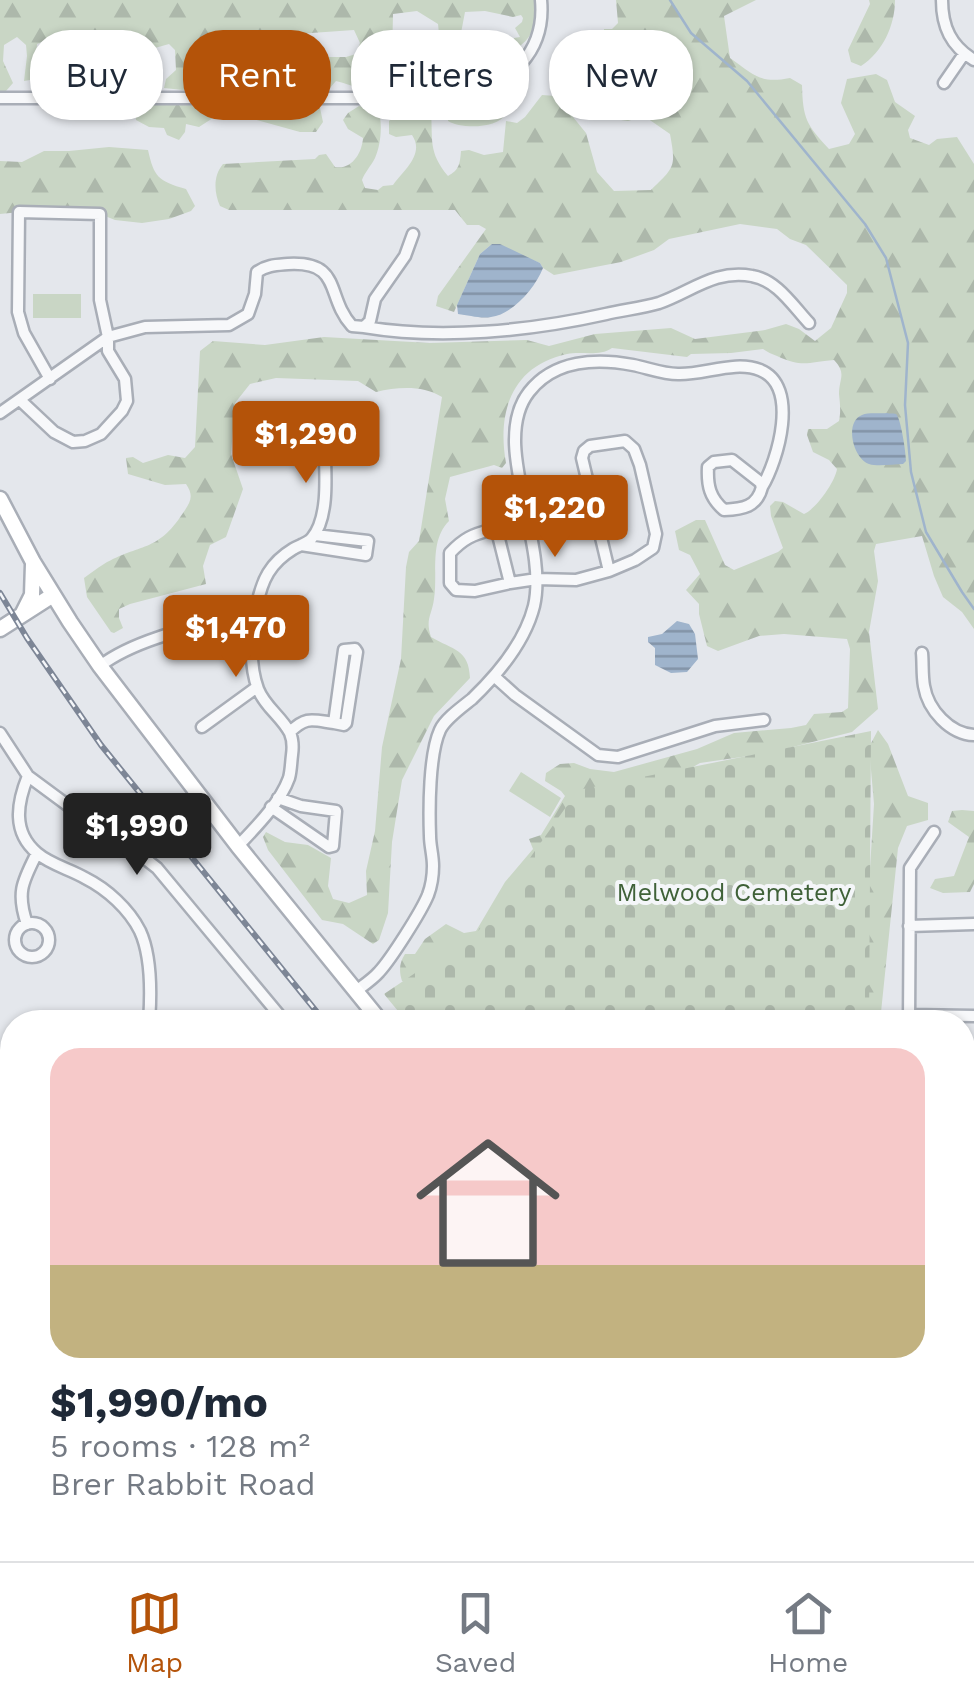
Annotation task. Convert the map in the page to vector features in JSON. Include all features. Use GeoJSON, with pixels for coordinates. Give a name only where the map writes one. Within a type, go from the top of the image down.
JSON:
{"type":"FeatureCollection","features":[{"type":"Feature","properties":{"kind":"main road"},"geometry":{"type":"LineString","coordinates":[[0,500],[53,596],[100,666],[371,1010]]}},
{"type":"Feature","properties":{"kind":"main road"},"geometry":{"type":"LineString","coordinates":[[21,615],[32,594],[33,562]]}},
{"type":"Feature","properties":{"kind":"main road"},"geometry":{"type":"LineString","coordinates":[[0,629],[53,596]]}},
{"type":"Feature","properties":{"kind":"main road"},"geometry":{"type":"LineString","coordinates":[[21,615],[47,612],[70,622]]}},
{"type":"Feature","properties":{"kind":"street"},"geometry":{"type":"LineString","coordinates":[[0,98],[465,98],[492,88],[523,62],[540,25],[541,0]]}},
{"type":"Feature","properties":{"kind":"street"},"geometry":{"type":"LineString","coordinates":[[942,0],[942,18],[948,34],[969,57],[944,83]]}},
{"type":"Feature","properties":{"kind":"street"},"geometry":{"type":"LineString","coordinates":[[20,400],[54,432],[74,442],[102,434],[127,401],[125,379],[108,352],[100,300],[100,214],[19,212],[18,312],[24,332],[50,379]]}},
{"type":"Feature","properties":{"kind":"street"},"geometry":{"type":"LineString","coordinates":[[364,327],[370,322],[375,300],[405,256],[412,234]]}},
{"type":"Feature","properties":{"kind":"street"},"geometry":{"type":"LineString","coordinates":[[0,412],[108,337],[145,327],[229,325],[248,314],[256,294],[258,272],[266,266],[308,263],[322,270],[343,316],[352,326],[392,332],[532,328],[659,302],[718,275],[753,276],[773,284],[809,323]]}},
{"type":"Feature","properties":{"kind":"street"},"geometry":{"type":"LineString","coordinates":[[356,992],[380,971],[429,894],[434,862],[430,835],[431,780],[440,728],[495,678],[527,627],[534,604],[537,579],[523,488],[514,458],[516,421],[527,394],[544,376],[566,365],[594,362],[670,374],[704,373],[733,366],[760,370],[772,379],[782,408],[780,446],[760,496],[742,509],[724,510],[714,501],[708,480],[708,467],[714,462],[732,460],[762,487]]}},
{"type":"Feature","properties":{"kind":"street"},"geometry":{"type":"LineString","coordinates":[[277,424],[349,426],[355,433],[350,438],[324,439],[276,441],[277,424]]}},
{"type":"Feature","properties":{"kind":"street"},"geometry":{"type":"LineString","coordinates":[[315,535],[325,500],[324,424]]}},
{"type":"Feature","properties":{"kind":"street"},"geometry":{"type":"LineString","coordinates":[[510,583],[496,531],[472,534],[450,553],[450,583],[456,590],[475,591],[537,579],[576,580],[609,571],[653,548],[656,534],[640,465],[634,448],[625,441],[590,446],[582,458],[609,571]]}},
{"type":"Feature","properties":{"kind":"street"},"geometry":{"type":"LineString","coordinates":[[238,846],[274,803],[290,772],[293,745],[290,732],[267,706],[257,687],[251,654],[256,611],[266,574],[276,560],[315,535],[368,541],[366,555],[300,545]]}},
{"type":"Feature","properties":{"kind":"street"},"geometry":{"type":"LineString","coordinates":[[100,666],[133,647],[256,611]]}},
{"type":"Feature","properties":{"kind":"street"},"geometry":{"type":"LineString","coordinates":[[290,732],[307,719],[346,724],[355,649],[344,650],[334,722]]}},
{"type":"Feature","properties":{"kind":"street"},"geometry":{"type":"LineString","coordinates":[[922,652],[929,702],[945,722],[962,734],[974,735]]}},
{"type":"Feature","properties":{"kind":"street"},"geometry":{"type":"LineString","coordinates":[[495,678],[598,755],[618,757],[714,726],[764,720]]}},
{"type":"Feature","properties":{"kind":"street"},"geometry":{"type":"LineString","coordinates":[[202,727],[257,687]]}},
{"type":"Feature","properties":{"kind":"street"},"geometry":{"type":"LineString","coordinates":[[0,734],[28,776],[157,868],[275,1010]]}},
{"type":"Feature","properties":{"kind":"street"},"geometry":{"type":"LineString","coordinates":[[28,776],[20,795],[18,820],[25,840],[37,853],[108,893],[125,910],[140,932],[148,962],[150,1010]]}},
{"type":"Feature","properties":{"kind":"street"},"geometry":{"type":"LineString","coordinates":[[274,803],[336,811],[333,846],[328,846],[274,803]]}},
{"type":"Feature","properties":{"kind":"street"},"geometry":{"type":"LineString","coordinates":[[909,1010],[910,868],[934,832]]}},
{"type":"Feature","properties":{"kind":"street"},"geometry":{"type":"LineString","coordinates":[[27,924],[20,887],[37,853]]}},
{"type":"Feature","properties":{"kind":"street"},"geometry":{"type":"LineString","coordinates":[[909,926],[974,924]]}},
{"type":"Feature","properties":{"kind":"green space"},"geometry":{"type":"Polygon","coordinates":[[[0,0],[534,0],[529,36],[529,30],[515,28],[522,22],[521,15],[485,11],[465,12],[462,30],[439,30],[438,24],[417,11],[393,14],[393,30],[183,30],[183,90],[164,88],[166,79],[176,70],[175,50],[169,44],[163,46],[163,30],[30,30],[30,80],[24,81],[26,45],[17,37],[4,45],[3,61],[13,83],[0,92],[0,0]]]}},
{"type":"Feature","properties":{"kind":"green space"},"geometry":{"type":"Polygon","coordinates":[[[616,0],[756,0],[724,16],[730,58],[758,77],[790,78],[802,85],[807,120],[829,149],[849,144],[855,134],[841,103],[847,79],[876,74],[887,80],[895,102],[915,116],[908,130],[910,138],[929,145],[937,139],[957,137],[974,164],[974,629],[962,612],[943,597],[922,536],[876,544],[878,581],[869,632],[878,709],[852,732],[769,753],[700,763],[674,778],[500,929],[412,984],[401,977],[405,954],[415,954],[425,939],[446,924],[464,933],[476,931],[505,882],[533,849],[529,839],[541,835],[565,796],[545,781],[546,773],[560,764],[574,763],[614,772],[697,749],[734,733],[806,725],[814,714],[848,708],[847,639],[784,634],[759,636],[718,651],[707,646],[699,604],[686,590],[700,574],[690,555],[679,550],[675,531],[696,520],[705,520],[725,565],[734,570],[783,548],[770,506],[775,501],[783,502],[804,514],[819,501],[836,474],[837,469],[829,460],[813,452],[807,435],[808,429],[827,429],[839,421],[841,376],[834,360],[793,362],[763,349],[687,357],[612,348],[548,360],[521,381],[507,410],[506,463],[502,468],[494,465],[450,477],[445,499],[449,521],[437,548],[429,626],[431,637],[453,648],[467,661],[470,678],[434,716],[402,780],[392,842],[388,913],[379,940],[373,944],[343,924],[322,920],[268,850],[263,837],[266,832],[285,842],[308,845],[331,858],[328,886],[333,899],[349,903],[367,895],[366,871],[375,831],[382,747],[401,659],[406,567],[409,552],[419,541],[442,397],[410,388],[376,392],[358,381],[276,378],[250,384],[235,403],[231,454],[243,489],[226,537],[210,545],[203,566],[206,584],[119,609],[123,628],[114,633],[87,597],[84,578],[117,557],[165,535],[188,505],[191,495],[186,484],[165,485],[128,474],[126,458],[143,463],[168,455],[185,458],[195,447],[200,351],[213,341],[265,345],[324,337],[430,343],[527,340],[549,346],[595,334],[671,328],[695,339],[786,324],[815,341],[831,328],[847,285],[806,245],[777,229],[740,224],[669,239],[654,250],[621,262],[554,275],[540,263],[492,244],[480,254],[454,312],[436,306],[438,296],[486,229],[467,225],[455,210],[229,210],[220,206],[216,184],[223,164],[315,159],[326,154],[335,167],[351,163],[363,138],[348,129],[343,120],[351,111],[351,120],[380,120],[379,147],[362,180],[365,188],[378,190],[393,185],[415,155],[412,135],[389,134],[390,120],[431,120],[434,153],[448,176],[458,166],[461,151],[484,155],[503,152],[506,121],[529,120],[529,112],[542,95],[549,96],[549,120],[575,120],[586,133],[597,172],[614,191],[651,190],[672,166],[673,153],[670,134],[650,120],[693,120],[693,30],[604,30],[618,23],[616,0]]]}},
{"type":"Feature","properties":{"kind":"green space"},"geometry":{"type":"Polygon","coordinates":[[[869,0],[895,0],[890,28],[881,46],[861,66],[851,62],[848,50],[869,0]]]}},
{"type":"Feature","properties":{"kind":"green space"},"geometry":{"type":"Polygon","coordinates":[[[351,56],[351,86],[336,81],[331,87],[331,57],[351,56]]]}},
{"type":"Feature","properties":{"kind":"green space"},"geometry":{"type":"Polygon","coordinates":[[[163,104],[183,105],[183,120],[210,120],[199,127],[186,124],[179,140],[167,135],[164,128],[149,127],[136,120],[163,120],[163,104]]]}},
{"type":"Feature","properties":{"kind":"green space"},"geometry":{"type":"Polygon","coordinates":[[[257,120],[323,120],[316,132],[300,132],[257,120]]]}},
{"type":"Feature","properties":{"kind":"green space"},"geometry":{"type":"Polygon","coordinates":[[[448,120],[500,120],[478,126],[448,120]]]}},
{"type":"Feature","properties":{"kind":"green space"},"geometry":{"type":"Polygon","coordinates":[[[109,147],[148,150],[159,177],[186,189],[195,206],[169,219],[142,223],[115,220],[80,206],[0,214],[0,161],[22,162],[44,151],[109,147]]]}},
{"type":"Feature","properties":{"kind":"green space"},"geometry":{"type":"Polygon","coordinates":[[[33,294],[81,294],[81,318],[33,318],[33,294]]]}},
{"type":"Feature","properties":{"kind":"green space"},"geometry":{"type":"Polygon","coordinates":[[[878,730],[888,744],[908,796],[928,803],[928,820],[907,826],[898,848],[881,1010],[856,1010],[862,997],[874,804],[869,747],[878,730]]]}},
{"type":"Feature","properties":{"kind":"green space","name":"Melwood Cemetery"},"geometry":{"type":"Polygon","coordinates":[[[871,731],[869,1010],[397,1010],[384,994],[479,930],[578,790],[871,731]]]}},
{"type":"Feature","properties":{"kind":"green space"},"geometry":{"type":"Polygon","coordinates":[[[521,772],[561,798],[550,817],[509,791],[521,772]]]}},
{"type":"Feature","properties":{"kind":"green space"},"geometry":{"type":"Polygon","coordinates":[[[952,811],[974,811],[974,884],[970,892],[943,893],[930,888],[935,879],[954,876],[969,837],[948,822],[952,811]]]}},
{"type":"Feature","properties":{"kind":"water"},"geometry":{"type":"Polygon","coordinates":[[[492,244],[500,244],[543,268],[529,292],[507,311],[483,318],[458,314],[457,305],[480,254],[492,244]]]}},
{"type":"Feature","properties":{"kind":"water"},"geometry":{"type":"Polygon","coordinates":[[[865,414],[898,417],[906,461],[869,464],[855,448],[853,425],[865,414]]]}},
{"type":"Feature","properties":{"kind":"water"},"geometry":{"type":"Polygon","coordinates":[[[677,621],[689,624],[695,634],[698,659],[687,672],[671,673],[655,665],[655,648],[648,637],[662,634],[677,621]]]}},
{"type":"Feature","properties":{"kind":"waterway"},"geometry":{"type":"LineString","coordinates":[[670,0],[691,33],[747,81],[865,224],[886,258],[908,343],[905,405],[911,472],[926,532],[974,609]]}},
{"type":"Feature","properties":{"kind":"railway"},"geometry":{"type":"LineString","coordinates":[[0,593],[101,745],[315,1010]]}}]}
